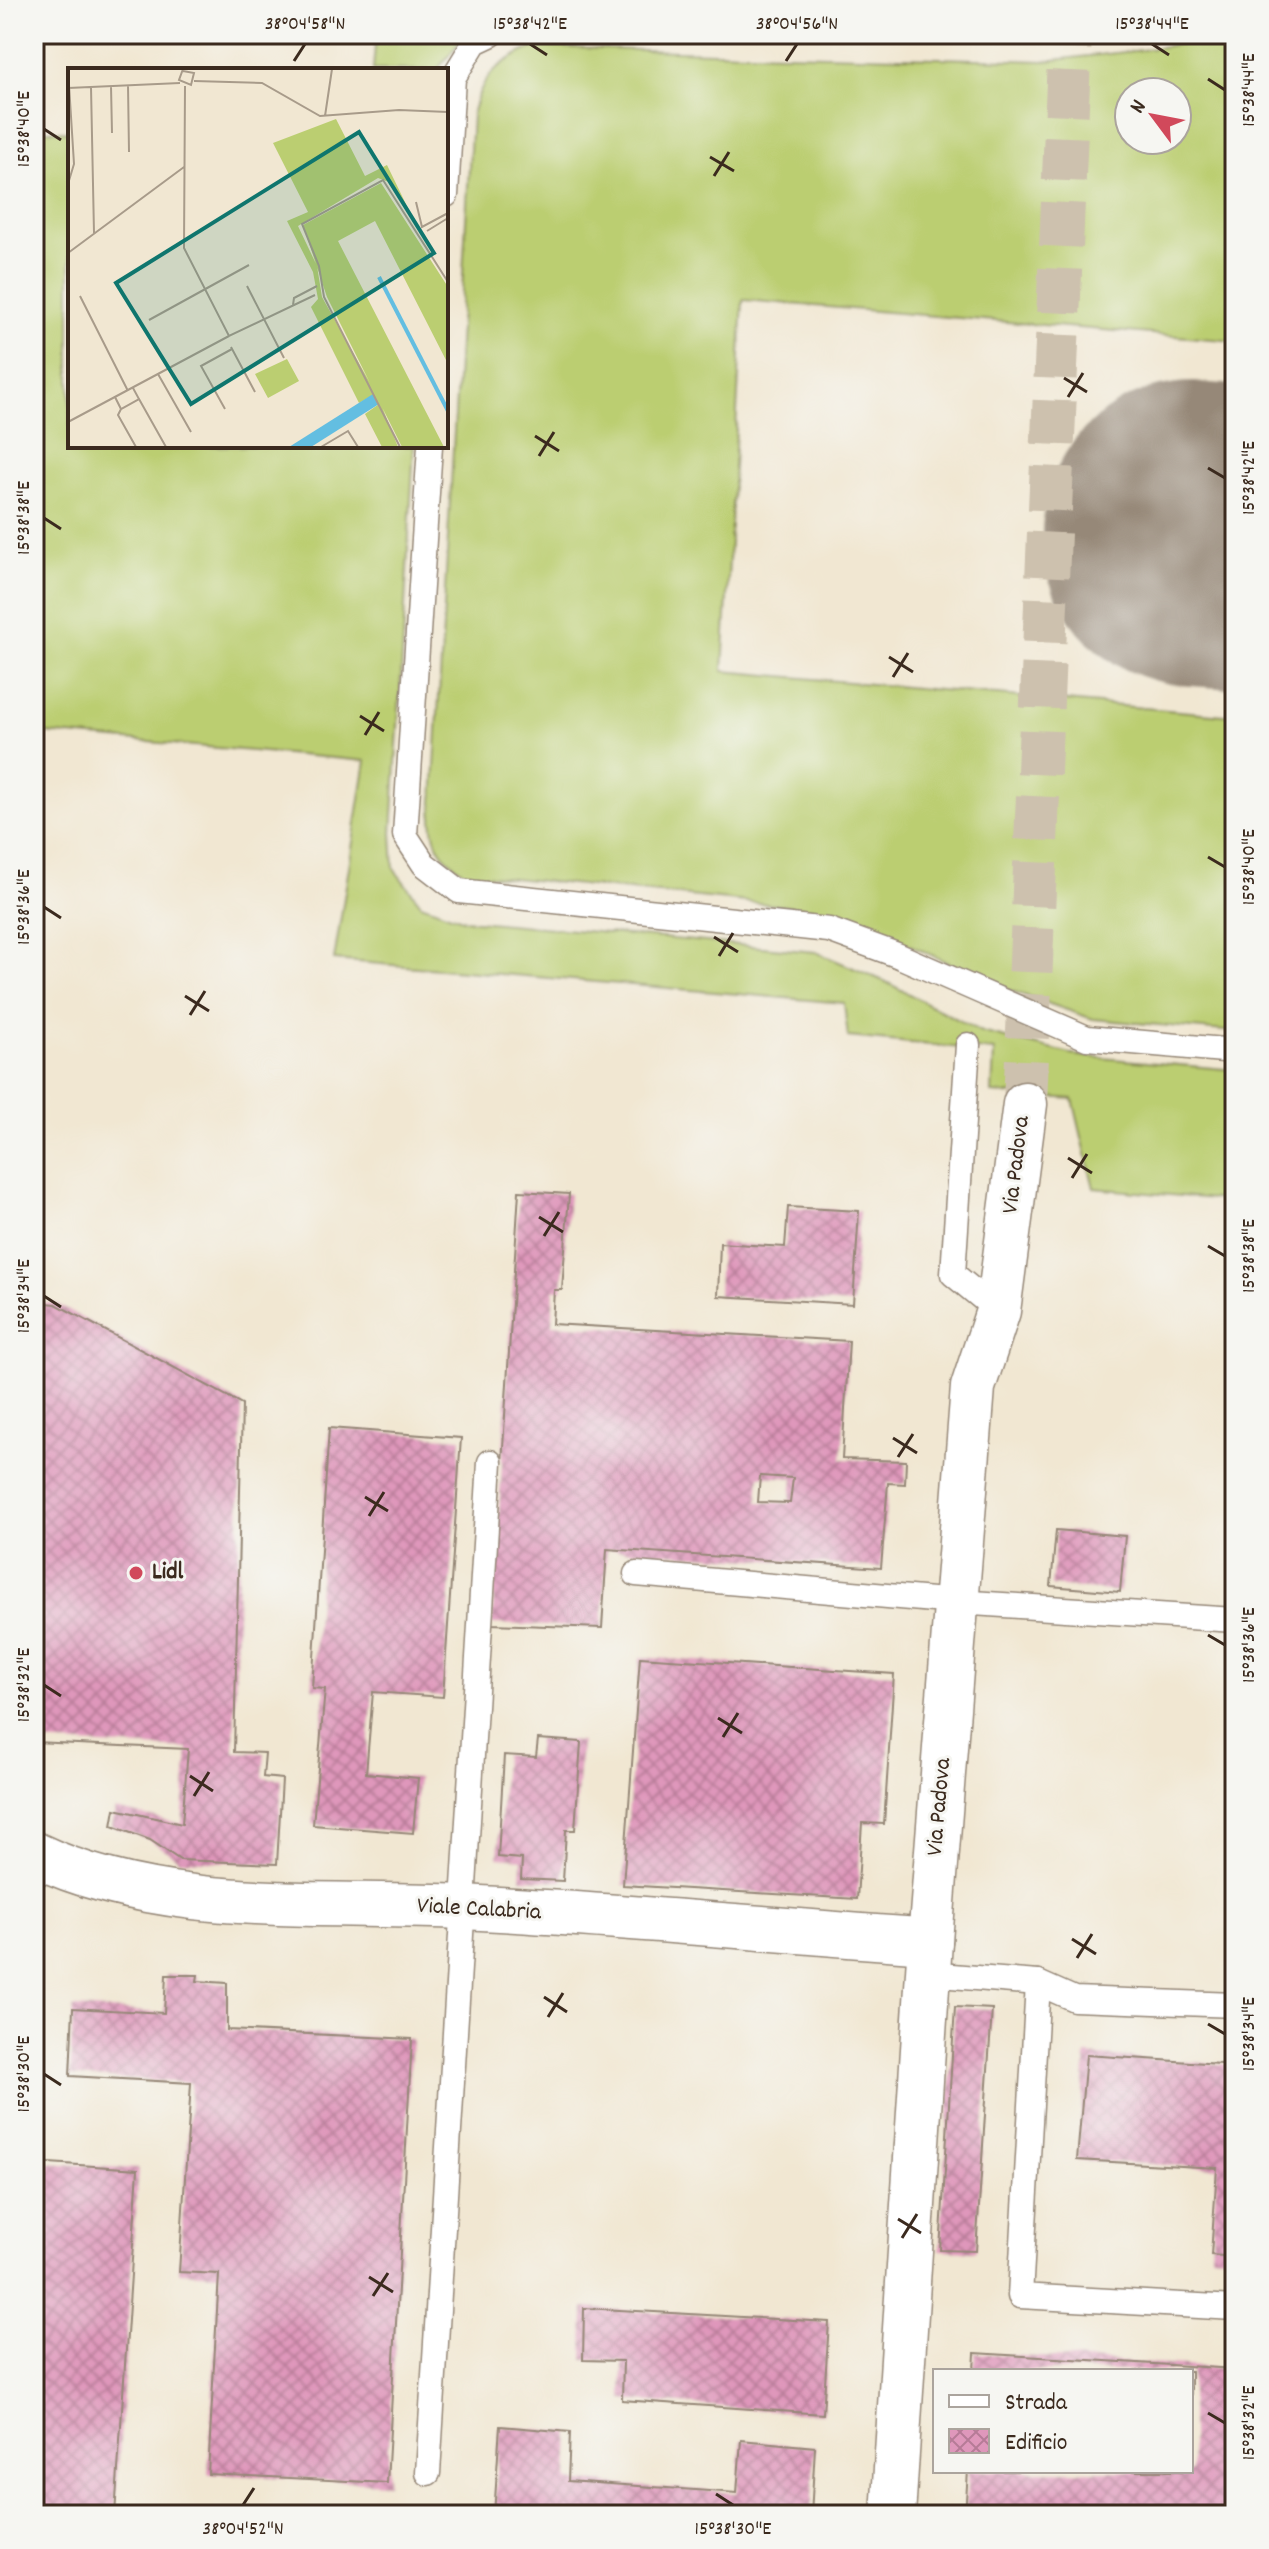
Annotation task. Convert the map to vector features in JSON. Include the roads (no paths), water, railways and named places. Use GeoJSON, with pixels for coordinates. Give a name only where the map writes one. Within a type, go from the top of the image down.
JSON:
{"type":"FeatureCollection","features":[{"type":"Feature","properties":{"kind":"main road","name":"Via Padova"},"geometry":{"type":"LineString","coordinates":[[893,2515],[928,1957],[973,1387],[998,1311],[1025,1104]]}},
{"type":"Feature","properties":{"kind":"main road","name":"Viale Calabria"},"geometry":{"type":"LineString","coordinates":[[34,1854],[116,1884],[195,1899],[464,1907],[928,1957]]}},
{"type":"Feature","properties":{"kind":"lane"},"geometry":{"type":"LineString","coordinates":[[448,162],[453,78],[475,42],[492,34]]}},
{"type":"Feature","properties":{"kind":"lane"},"geometry":{"type":"LineString","coordinates":[[430,448],[405,835],[424,864],[459,891],[829,930],[897,955],[1087,1038],[1235,1051]]}},
{"type":"Feature","properties":{"kind":"lane"},"geometry":{"type":"LineString","coordinates":[[968,1045],[953,1274],[998,1311]]}},
{"type":"Feature","properties":{"kind":"lane"},"geometry":{"type":"LineString","coordinates":[[428,2473],[490,1462]]}},
{"type":"Feature","properties":{"kind":"lane"},"geometry":{"type":"LineString","coordinates":[[636,1574],[956,1602],[1235,1620]]}},
{"type":"Feature","properties":{"kind":"lane"},"geometry":{"type":"LineString","coordinates":[[928,1957],[1038,1983],[1074,1999],[1235,2005]]}},
{"type":"Feature","properties":{"kind":"lane"},"geometry":{"type":"LineString","coordinates":[[1038,1983],[1020,2296],[1235,2308]]}},
{"type":"Feature","properties":{"kind":"tunnel"},"geometry":{"type":"LineString","coordinates":[[1025,1104],[1070,34]]}},
{"type":"Feature","properties":{"kind":"place","name":"Lidl"},"geometry":{"type":"Point","coordinates":[136,1573]}}]}
